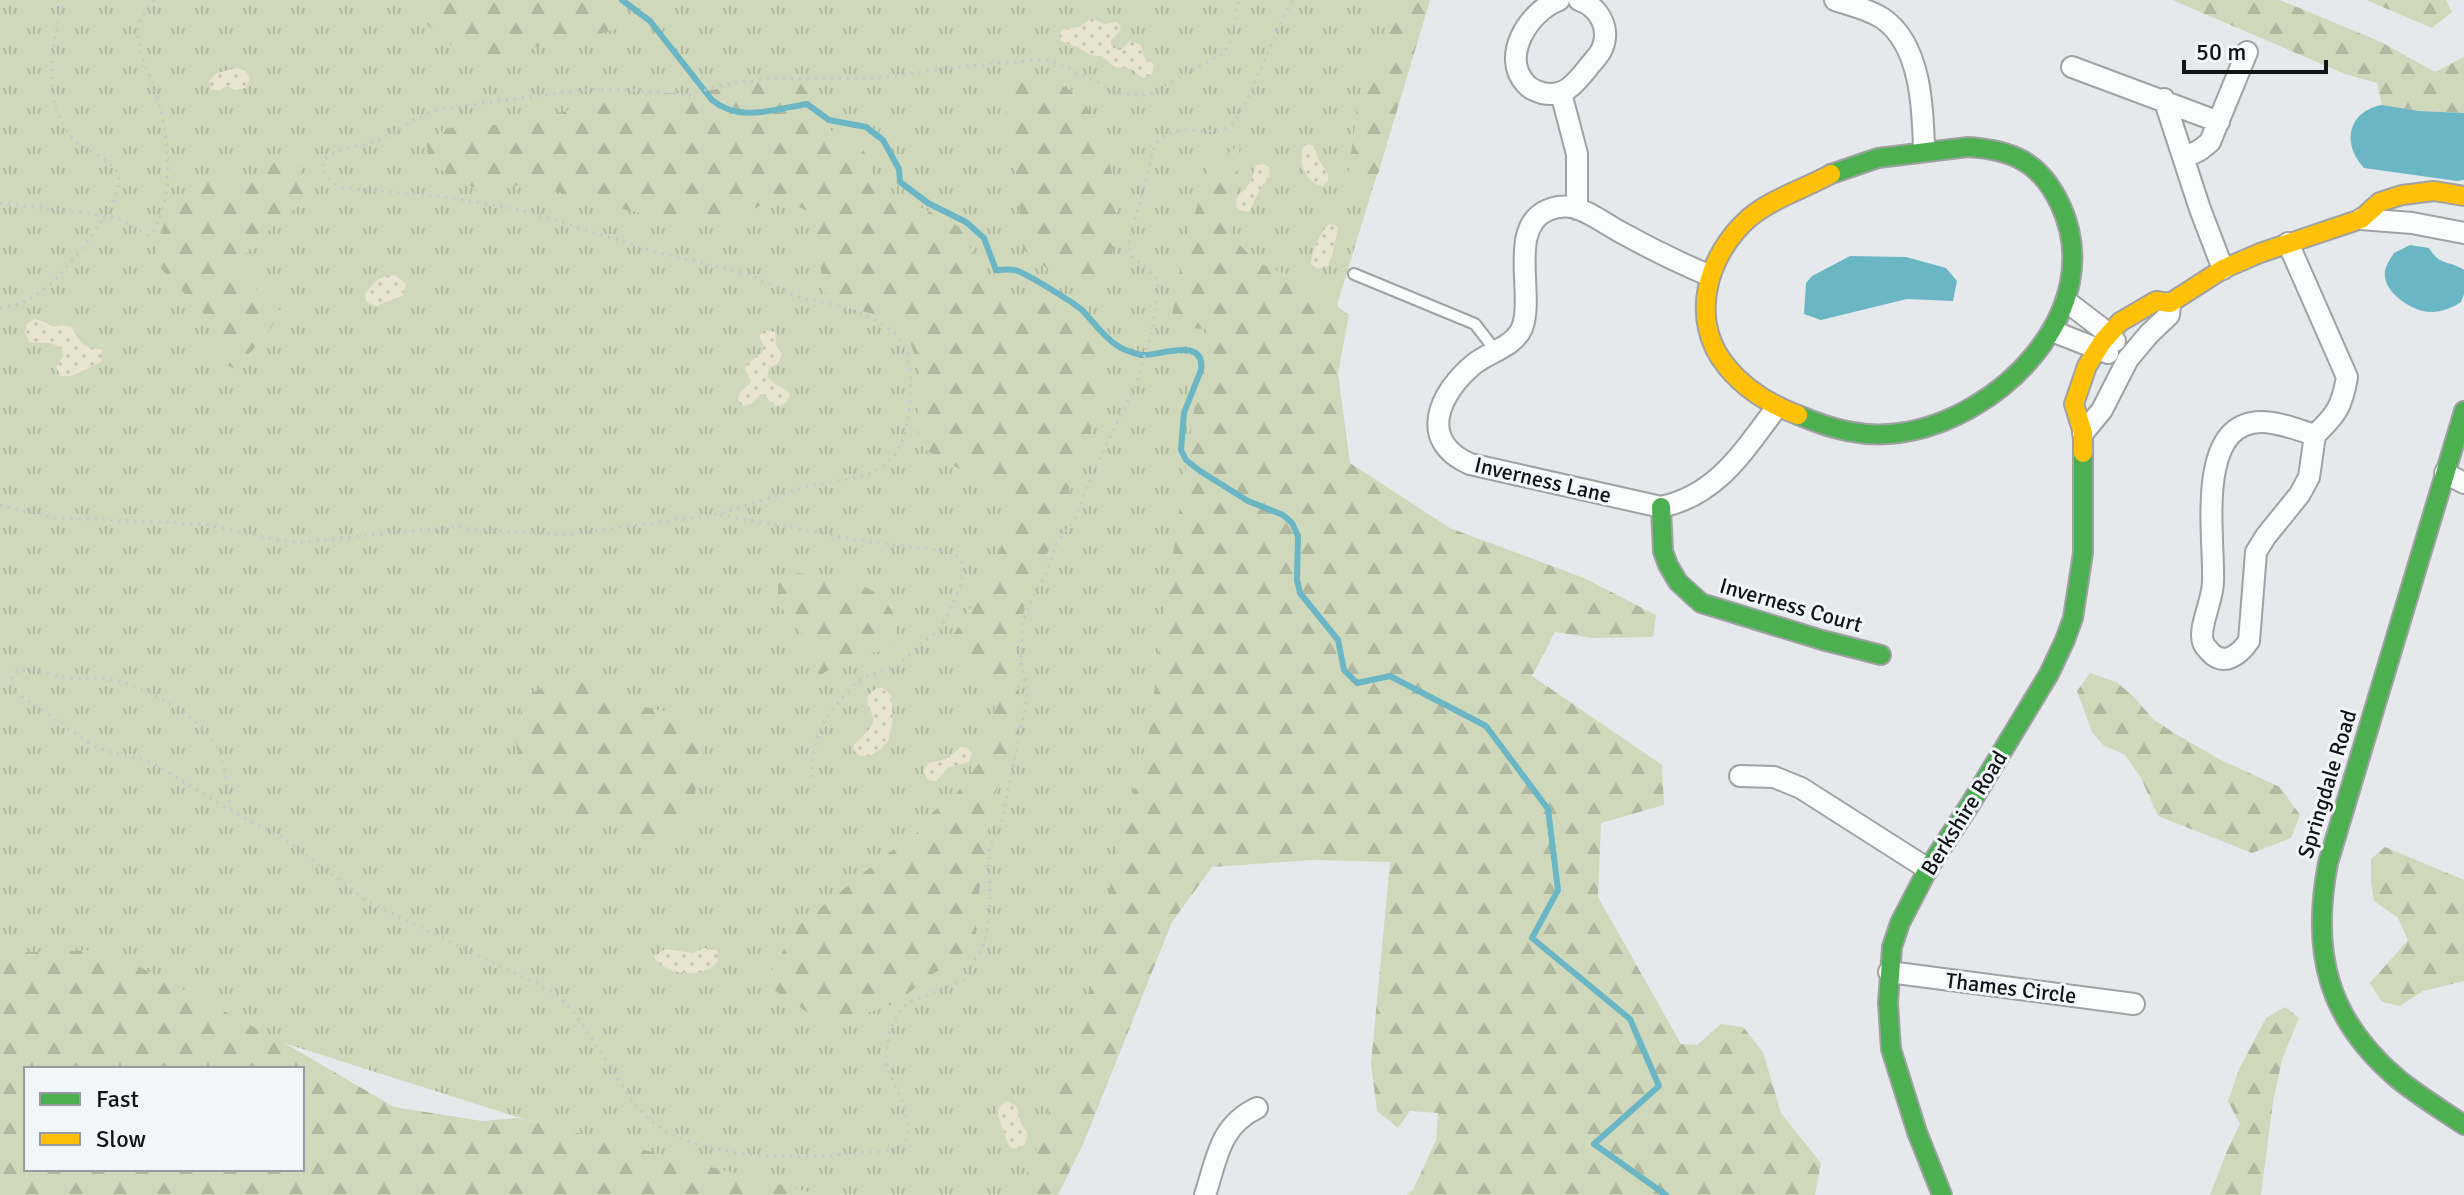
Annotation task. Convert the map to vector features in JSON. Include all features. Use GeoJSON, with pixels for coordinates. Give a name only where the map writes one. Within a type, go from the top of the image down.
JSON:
{"type":"FeatureCollection","features":[{"type":"Feature","properties":{"kind":"street"},"geometry":{"type":"LineString","coordinates":[[1559,0],[1527,26],[1516,50],[1518,73],[1531,89],[1543,93],[1561,93],[1575,83],[1602,49],[1603,19],[1587,3],[1579,0]]}},
{"type":"Feature","properties":{"kind":"street"},"geometry":{"type":"LineString","coordinates":[[1835,0],[1878,15],[1891,24],[1900,36],[1918,78],[1923,100],[1924,150]]}},
{"type":"Feature","properties":{"kind":"street"},"geometry":{"type":"LineString","coordinates":[[2184,158],[2210,142],[2247,52]]}},
{"type":"Feature","properties":{"kind":"street"},"geometry":{"type":"LineString","coordinates":[[2072,67],[2219,122]]}},
{"type":"Feature","properties":{"kind":"street"},"geometry":{"type":"LineString","coordinates":[[1561,93],[1577,154],[1577,209],[1650,249],[1708,275]]}},
{"type":"Feature","properties":{"kind":"street"},"geometry":{"type":"LineString","coordinates":[[2164,99],[2223,269]]}},
{"type":"Feature","properties":{"kind":"street"},"geometry":{"type":"LineString","coordinates":[[1968,147],[2009,152],[2024,158],[2044,175],[2062,202],[2074,237],[2075,264],[2066,301],[2052,331],[2021,369],[1995,394],[1957,416],[1916,430],[1871,434],[1829,427],[1777,407],[1739,380],[1715,352],[1706,328],[1703,310],[1708,275],[1732,238],[1753,215],[1772,202],[1846,167],[1876,157],[1924,150],[1968,147]]}},
{"type":"Feature","properties":{"kind":"street","name":"Berkshire Road"},"geometry":{"type":"LineString","coordinates":[[2361,219],[2380,202],[2402,195],[2434,191],[2464,196]]}},
{"type":"Feature","properties":{"kind":"street","name":"Inverness Lane"},"geometry":{"type":"LineString","coordinates":[[1577,209],[1559,207],[1546,211],[1529,228],[1525,241],[1526,312],[1522,327],[1511,342],[1461,376],[1442,406],[1437,422],[1438,435],[1454,457],[1470,464],[1661,507]]}},
{"type":"Feature","properties":{"kind":"street","name":"Berkshire Road"},"geometry":{"type":"LineString","coordinates":[[1942,1195],[1917,1132],[1891,1049],[1888,1003],[1892,947],[1900,923],[1928,869],[2049,674],[2073,618],[2083,553],[2083,433],[2074,404],[2087,366],[2120,322],[2156,301],[2170,303],[2223,269],[2288,243],[2361,219],[2412,223],[2464,233]]}},
{"type":"Feature","properties":{"kind":"street"},"geometry":{"type":"LineString","coordinates":[[2288,243],[2347,377],[2343,401],[2334,417],[2315,435],[2309,477],[2300,494],[2256,552],[2249,641],[2241,652],[2229,660],[2216,658],[2203,644],[2202,631],[2211,604],[2212,490],[2221,449],[2228,436],[2252,423],[2278,424],[2315,435]]}},
{"type":"Feature","properties":{"kind":"street"},"geometry":{"type":"LineString","coordinates":[[2066,301],[2103,342],[2128,359]]}},
{"type":"Feature","properties":{"kind":"street","name":"Berkshire Road"},"geometry":{"type":"LineString","coordinates":[[2083,433],[2102,410],[2128,359],[2169,315],[2170,303]]}},
{"type":"Feature","properties":{"kind":"street"},"geometry":{"type":"LineString","coordinates":[[2052,331],[2103,342]]}},
{"type":"Feature","properties":{"kind":"street"},"geometry":{"type":"LineString","coordinates":[[1661,507],[1680,503],[1718,480],[1777,407]]}},
{"type":"Feature","properties":{"kind":"street","name":"Springdale Road"},"geometry":{"type":"LineString","coordinates":[[2464,411],[2328,863],[2319,904],[2323,962],[2329,985],[2347,1022],[2359,1040],[2390,1073],[2464,1125]]}},
{"type":"Feature","properties":{"kind":"street"},"geometry":{"type":"LineString","coordinates":[[2445,473],[2464,483]]}},
{"type":"Feature","properties":{"kind":"street","name":"Inverness Court"},"geometry":{"type":"LineString","coordinates":[[1661,507],[1663,551],[1668,565],[1678,582],[1701,603],[1881,655]]}},
{"type":"Feature","properties":{"kind":"street"},"geometry":{"type":"LineString","coordinates":[[1740,776],[1774,777],[1801,788],[1928,869]]}},
{"type":"Feature","properties":{"kind":"street","name":"Thames Circle"},"geometry":{"type":"LineString","coordinates":[[1889,972],[2134,1004]]}},
{"type":"Feature","properties":{"kind":"street"},"geometry":{"type":"LineString","coordinates":[[1205,1195],[1225,1133],[1242,1114],[1257,1108]]}},
{"type":"Feature","properties":{"kind":"lane"},"geometry":{"type":"LineString","coordinates":[[1354,274],[1475,324],[1495,350]]}},
{"type":"Feature","properties":{"kind":"path"},"geometry":{"type":"LineString","coordinates":[[0,308],[26,302],[61,274],[105,215],[119,188],[118,174],[110,164],[74,139],[55,104],[52,63],[63,0]]}},
{"type":"Feature","properties":{"kind":"path"},"geometry":{"type":"LineString","coordinates":[[0,203],[116,217],[148,235],[156,228],[164,205],[166,151],[163,121],[139,38],[140,23],[153,0]]}},
{"type":"Feature","properties":{"kind":"path"},"geometry":{"type":"LineString","coordinates":[[0,505],[57,518],[203,524],[283,541],[302,542],[451,527],[564,535],[716,514],[808,486],[854,478],[885,465],[895,455],[902,442],[911,396],[908,354],[897,335],[869,316],[801,298],[746,273],[660,253],[522,210],[440,196],[344,188],[334,184],[325,174],[323,167],[326,158],[381,138],[426,113],[460,105],[601,89],[692,94],[737,82],[765,79],[878,78],[1038,60],[1060,65],[1120,93],[1145,96],[1224,53],[1232,34],[1239,0]]}},
{"type":"Feature","properties":{"kind":"path"},"geometry":{"type":"LineString","coordinates":[[231,810],[216,745],[197,723],[165,701],[112,679],[64,678],[26,670],[16,671],[11,676],[13,690],[92,745],[147,761],[183,779],[231,810],[285,839],[367,901],[561,998],[600,1048],[641,1111],[672,1134],[718,1150],[792,1156],[829,1156],[900,1148],[908,1137],[908,1128],[902,1101],[885,1062],[890,1029],[902,1008],[910,1002],[964,980],[983,946],[990,916],[989,849],[1002,820],[1028,693],[1021,662],[1022,623],[1045,577],[1057,543],[1079,510],[1136,384],[1150,338],[1158,288],[1156,277],[1132,256],[1128,245],[1155,145],[1163,136],[1177,131],[1218,130],[1231,125],[1246,101],[1292,0]]}},
{"type":"Feature","properties":{"kind":"path"},"geometry":{"type":"LineString","coordinates":[[716,514],[840,537],[948,551],[961,560],[964,572],[960,586],[937,633],[928,637],[899,665],[860,678],[840,700],[821,727],[814,746],[811,777]]}},
{"type":"Feature","properties":{"kind":"green space"},"geometry":{"type":"Polygon","coordinates":[[[0,0],[1430,0],[1274,512],[1050,1195],[763,1195],[0,953],[0,0]]]}},
{"type":"Feature","properties":{"kind":"green space"},"geometry":{"type":"Polygon","coordinates":[[[416,0],[615,0],[621,27],[548,43],[509,58],[493,60],[457,48],[439,36],[425,20],[416,0]]]}},
{"type":"Feature","properties":{"kind":"green space"},"geometry":{"type":"Polygon","coordinates":[[[1389,0],[1430,0],[1378,174],[1358,179],[1348,177],[1358,101],[1364,76],[1383,55],[1389,30],[1389,0]]]}},
{"type":"Feature","properties":{"kind":"green space"},"geometry":{"type":"Polygon","coordinates":[[[2172,0],[2280,0],[2381,42],[2435,72],[2464,57],[2464,113],[2382,105],[2377,83],[2345,74],[2172,0]]]}},
{"type":"Feature","properties":{"kind":"green space"},"geometry":{"type":"Polygon","coordinates":[[[2366,0],[2446,0],[2452,12],[2432,28],[2366,0]]]}},
{"type":"Feature","properties":{"kind":"green space"},"geometry":{"type":"Polygon","coordinates":[[[1036,74],[1079,94],[1101,130],[1114,182],[1117,223],[1111,262],[1084,283],[1055,275],[1023,249],[1012,141],[1005,119],[1009,83],[1036,74]]]}},
{"type":"Feature","properties":{"kind":"green space"},"geometry":{"type":"Polygon","coordinates":[[[765,79],[800,82],[834,135],[861,144],[878,186],[962,228],[991,289],[1019,298],[1054,301],[1081,324],[1097,348],[1097,393],[1091,430],[1069,489],[1067,517],[1041,564],[1016,627],[1015,664],[1023,718],[992,802],[976,913],[976,951],[934,973],[896,1003],[849,1019],[807,1012],[764,983],[798,926],[916,834],[933,812],[956,794],[985,755],[995,706],[987,671],[941,655],[994,569],[1010,518],[1001,487],[976,478],[927,451],[916,429],[921,372],[908,336],[882,316],[844,307],[824,292],[817,241],[808,211],[775,197],[747,213],[680,219],[639,213],[550,190],[507,184],[472,187],[428,160],[427,143],[447,128],[520,123],[581,107],[659,93],[692,94],[765,79]]]}},
{"type":"Feature","properties":{"kind":"green space"},"geometry":{"type":"Polygon","coordinates":[[[1240,142],[1232,237],[1256,262],[1304,281],[1349,315],[1338,373],[1350,463],[1450,528],[1584,578],[1656,615],[1653,637],[1592,638],[1555,632],[1532,676],[1662,765],[1664,805],[1601,823],[1598,897],[1681,1044],[1697,1045],[1721,1024],[1743,1027],[1763,1052],[1781,1113],[1821,1163],[1815,1195],[1406,1195],[1413,1190],[1436,1140],[1438,1113],[1410,1111],[1398,1128],[1377,1111],[1371,1064],[1390,862],[1312,860],[1212,867],[1172,922],[1084,1142],[1058,1195],[1018,1195],[1052,1103],[1077,1050],[1113,871],[1149,732],[1206,329],[1170,327],[1183,255],[1212,155],[1225,157],[1240,142]]]}},
{"type":"Feature","properties":{"kind":"green space"},"geometry":{"type":"Polygon","coordinates":[[[280,158],[297,163],[311,198],[280,219],[244,255],[245,279],[282,312],[265,337],[234,369],[219,359],[216,336],[200,307],[158,265],[155,247],[166,219],[183,194],[213,180],[252,179],[280,158]]]}},
{"type":"Feature","properties":{"kind":"green space"},"geometry":{"type":"Polygon","coordinates":[[[798,573],[849,581],[873,591],[891,609],[897,634],[883,651],[847,658],[819,676],[810,642],[787,617],[778,601],[778,583],[798,573]]]}},
{"type":"Feature","properties":{"kind":"green space"},"geometry":{"type":"Polygon","coordinates":[[[575,673],[645,707],[677,714],[705,737],[692,810],[675,842],[648,840],[610,817],[577,822],[554,809],[517,750],[514,726],[531,693],[575,673]]]}},
{"type":"Feature","properties":{"kind":"green space"},"geometry":{"type":"Polygon","coordinates":[[[2090,673],[2116,682],[2153,719],[2174,733],[2221,760],[2280,787],[2300,815],[2291,838],[2252,853],[2158,816],[2141,778],[2125,755],[2103,745],[2092,732],[2077,691],[2090,673]]]}},
{"type":"Feature","properties":{"kind":"green space"},"geometry":{"type":"Polygon","coordinates":[[[2385,847],[2464,880],[2464,981],[2423,991],[2400,1006],[2382,1002],[2370,983],[2408,940],[2398,918],[2374,901],[2371,859],[2385,847]]]}},
{"type":"Feature","properties":{"kind":"green space"},"geometry":{"type":"Polygon","coordinates":[[[102,950],[288,1045],[394,1107],[482,1121],[518,1118],[821,1195],[0,1195],[0,953],[102,950]]]}},
{"type":"Feature","properties":{"kind":"green space"},"geometry":{"type":"Polygon","coordinates":[[[2285,1007],[2299,1018],[2282,1060],[2273,1102],[2261,1195],[2210,1195],[2240,1124],[2228,1101],[2239,1069],[2266,1018],[2285,1007]]]}},
{"type":"Feature","properties":{"kind":"sand"},"geometry":{"type":"Polygon","coordinates":[[[1092,18],[1104,24],[1119,24],[1121,30],[1111,40],[1111,46],[1122,49],[1130,41],[1141,45],[1144,57],[1154,65],[1152,74],[1143,78],[1131,69],[1115,67],[1102,56],[1090,55],[1061,41],[1059,36],[1062,30],[1079,27],[1092,18]]]}},
{"type":"Feature","properties":{"kind":"sand"},"geometry":{"type":"Polygon","coordinates":[[[236,68],[249,75],[250,80],[245,88],[235,90],[227,86],[219,91],[211,89],[209,81],[217,73],[236,68]]]}},
{"type":"Feature","properties":{"kind":"sand"},"geometry":{"type":"Polygon","coordinates":[[[1309,144],[1315,147],[1318,159],[1328,174],[1323,186],[1308,177],[1303,166],[1303,147],[1309,144]]]}},
{"type":"Feature","properties":{"kind":"sand"},"geometry":{"type":"Polygon","coordinates":[[[1256,165],[1269,167],[1270,176],[1249,212],[1239,210],[1237,197],[1250,183],[1256,165]]]}},
{"type":"Feature","properties":{"kind":"sand"},"geometry":{"type":"Polygon","coordinates":[[[1329,224],[1338,228],[1332,256],[1327,267],[1318,269],[1311,264],[1313,254],[1329,224]]]}},
{"type":"Feature","properties":{"kind":"sand"},"geometry":{"type":"Polygon","coordinates":[[[395,275],[406,284],[404,295],[376,306],[366,302],[365,294],[374,283],[395,275]]]}},
{"type":"Feature","properties":{"kind":"sand"},"geometry":{"type":"Polygon","coordinates":[[[34,319],[53,327],[70,326],[83,344],[102,350],[101,362],[72,376],[60,376],[56,366],[64,355],[62,350],[50,343],[29,342],[25,332],[27,324],[34,319]]]}},
{"type":"Feature","properties":{"kind":"sand"},"geometry":{"type":"Polygon","coordinates":[[[765,330],[775,332],[776,345],[782,354],[778,363],[769,368],[767,377],[790,395],[786,403],[779,406],[761,394],[751,404],[744,406],[739,403],[739,396],[751,382],[745,369],[762,353],[764,347],[759,336],[765,330]]]}},
{"type":"Feature","properties":{"kind":"sand"},"geometry":{"type":"Polygon","coordinates":[[[877,688],[883,688],[890,694],[890,735],[885,745],[875,753],[860,755],[853,747],[873,723],[867,699],[877,688]]]}},
{"type":"Feature","properties":{"kind":"sand"},"geometry":{"type":"Polygon","coordinates":[[[961,747],[968,748],[972,754],[969,762],[948,768],[936,781],[928,780],[923,771],[929,763],[946,759],[961,747]]]}},
{"type":"Feature","properties":{"kind":"sand"},"geometry":{"type":"Polygon","coordinates":[[[704,948],[717,950],[718,961],[712,967],[695,973],[676,972],[654,957],[665,949],[693,953],[704,948]]]}},
{"type":"Feature","properties":{"kind":"sand"},"geometry":{"type":"Polygon","coordinates":[[[1007,1101],[1017,1106],[1020,1121],[1028,1134],[1026,1143],[1017,1148],[1009,1145],[998,1116],[999,1107],[1007,1101]]]}},
{"type":"Feature","properties":{"kind":"water"},"geometry":{"type":"Polygon","coordinates":[[[2382,105],[2464,113],[2464,180],[2364,168],[2352,149],[2352,130],[2362,114],[2382,105]]]}},
{"type":"Feature","properties":{"kind":"water"},"geometry":{"type":"Polygon","coordinates":[[[2410,245],[2429,248],[2441,260],[2464,270],[2461,302],[2443,310],[2423,311],[2403,302],[2391,291],[2385,278],[2386,266],[2394,253],[2410,245]]]}},
{"type":"Feature","properties":{"kind":"water"},"geometry":{"type":"Polygon","coordinates":[[[1850,256],[1906,257],[1946,268],[1957,281],[1953,301],[1907,299],[1821,320],[1804,314],[1806,283],[1812,276],[1850,256]]]}},
{"type":"Feature","properties":{"kind":"waterway"},"geometry":{"type":"LineString","coordinates":[[622,0],[650,21],[712,100],[723,107],[746,113],[807,104],[829,120],[866,127],[883,140],[899,169],[900,182],[928,203],[966,222],[984,238],[996,270],[1019,272],[1060,295],[1083,311],[1106,337],[1123,349],[1141,355],[1179,350],[1196,353],[1201,359],[1201,370],[1184,413],[1181,450],[1186,460],[1200,471],[1248,501],[1283,515],[1292,523],[1298,536],[1297,580],[1300,593],[1338,640],[1344,670],[1357,683],[1390,676],[1486,726],[1548,809],[1558,890],[1532,938],[1630,1019],[1659,1086],[1594,1144],[1666,1195]]}},
{"type":"Feature","properties":{"kind":"traffic: fast"},"geometry":{"type":"LineString","coordinates":[[1798,415],[1835,428],[1873,434],[1899,433],[1937,424],[1973,406],[2007,383],[2036,353],[2057,319],[2070,282],[2072,243],[2060,204],[2044,178],[2023,161],[1999,151],[1968,147]]}},
{"type":"Feature","properties":{"kind":"traffic: fast"},"geometry":{"type":"LineString","coordinates":[[1831,174],[1878,158],[1968,147]]}},
{"type":"Feature","properties":{"kind":"traffic: fast"},"geometry":{"type":"LineString","coordinates":[[2464,411],[2328,863],[2322,926],[2330,982],[2340,1008],[2355,1032],[2398,1079],[2464,1125]]}},
{"type":"Feature","properties":{"kind":"traffic: fast"},"geometry":{"type":"LineString","coordinates":[[1942,1195],[1917,1132],[1891,1049],[1888,1003],[1892,947],[1900,923],[1928,869],[2049,674],[2065,640],[2073,618],[2083,553],[2083,453]]}},
{"type":"Feature","properties":{"kind":"traffic: fast"},"geometry":{"type":"LineString","coordinates":[[1661,507],[1663,551],[1668,565],[1678,582],[1701,603],[1881,655]]}},
{"type":"Feature","properties":{"kind":"traffic: slow"},"geometry":{"type":"LineString","coordinates":[[1798,415],[1759,396],[1727,367],[1715,349],[1708,329],[1708,289],[1722,250],[1749,218],[1778,199],[1831,174]]}},
{"type":"Feature","properties":{"kind":"traffic: slow"},"geometry":{"type":"LineString","coordinates":[[2083,453],[2083,433],[2074,404],[2087,366],[2120,322],[2156,301],[2170,303],[2223,269],[2260,253],[2361,219],[2380,202],[2402,195],[2434,191],[2464,196]]}}]}
